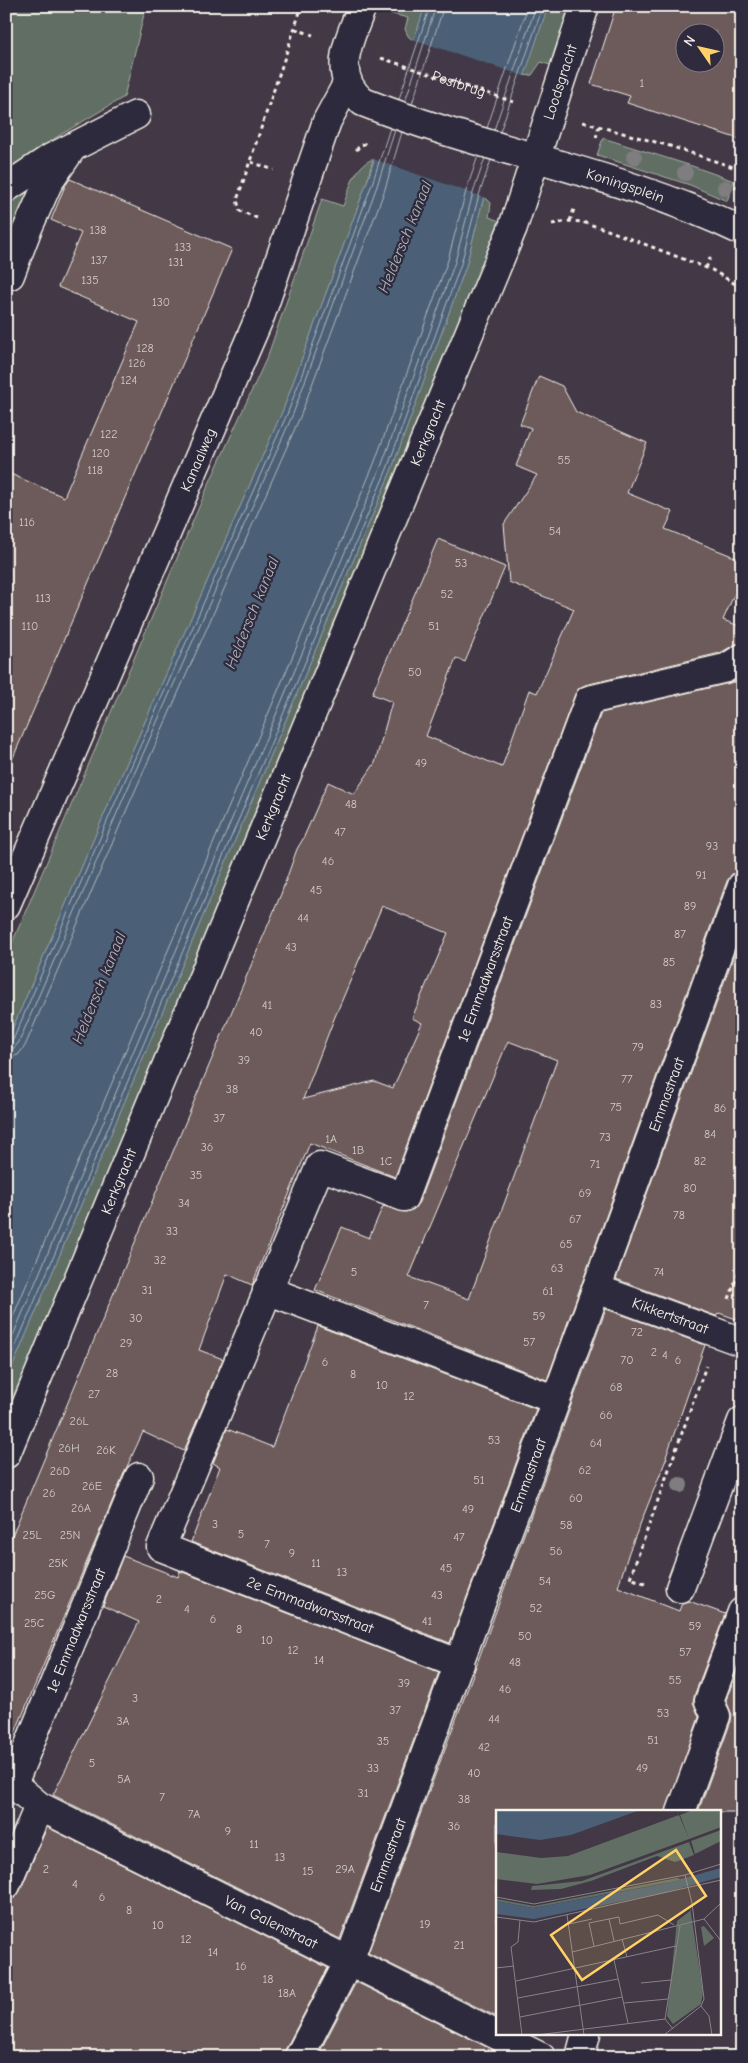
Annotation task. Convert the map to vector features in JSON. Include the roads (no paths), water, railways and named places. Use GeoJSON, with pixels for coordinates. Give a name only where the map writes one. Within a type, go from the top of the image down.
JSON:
{"type":"FeatureCollection","features":[{"type":"Feature","properties":{"kind":"street"},"geometry":{"type":"LineString","coordinates":[[347,84],[345,58],[362,6]]}},
{"type":"Feature","properties":{"kind":"street","name":"Loodsgracht"},"geometry":{"type":"LineString","coordinates":[[536,158],[586,6]]}},
{"type":"Feature","properties":{"kind":"street","name":"Koningsplein"},"geometry":{"type":"LineString","coordinates":[[347,84],[363,102],[678,205],[742,232]]}},
{"type":"Feature","properties":{"kind":"street","name":"Kanaalweg"},"geometry":{"type":"LineString","coordinates":[[6,905],[261,314],[327,121],[347,84]]}},
{"type":"Feature","properties":{"kind":"street"},"geometry":{"type":"LineString","coordinates":[[6,188],[50,158],[136,115]]}},
{"type":"Feature","properties":{"kind":"street"},"geometry":{"type":"LineString","coordinates":[[10,275],[48,183],[74,146]]}},
{"type":"Feature","properties":{"kind":"street","name":"Kerkgracht"},"geometry":{"type":"LineString","coordinates":[[6,1454],[518,216],[536,158]]}},
{"type":"Feature","properties":{"kind":"street","name":"1e Emmadwarsstraat"},"geometry":{"type":"LineString","coordinates":[[161,1547],[320,1166],[404,1197],[589,700],[726,668],[742,658]]}},
{"type":"Feature","properties":{"kind":"street","name":"Emmastraat"},"geometry":{"type":"LineString","coordinates":[[300,2057],[349,1961],[460,1664],[742,886]]}},
{"type":"Feature","properties":{"kind":"street","name":"Kikkertstraat"},"geometry":{"type":"LineString","coordinates":[[597,1289],[742,1342]]}},
{"type":"Feature","properties":{"kind":"street"},"geometry":{"type":"LineString","coordinates":[[267,1290],[556,1400]]}},
{"type":"Feature","properties":{"kind":"street"},"geometry":{"type":"LineString","coordinates":[[680,1588],[742,1421]]}},
{"type":"Feature","properties":{"kind":"street","name":"1e Emmadwarsstraat"},"geometry":{"type":"LineString","coordinates":[[10,1782],[138,1477]]}},
{"type":"Feature","properties":{"kind":"street","name":"2e Emmadwarsstraat"},"geometry":{"type":"LineString","coordinates":[[161,1547],[460,1664]]}},
{"type":"Feature","properties":{"kind":"street"},"geometry":{"type":"LineString","coordinates":[[682,1810],[716,1716],[709,1701],[742,1612]]}},
{"type":"Feature","properties":{"kind":"street","name":"Van Galenstraat"},"geometry":{"type":"LineString","coordinates":[[10,1782],[39,1806],[496,2034]]}},
{"type":"Feature","properties":{"kind":"street"},"geometry":{"type":"LineString","coordinates":[[6,1885],[39,1806]]}},
{"type":"Feature","properties":{"kind":"street","name":"Van Galenstraat"},"geometry":{"type":"LineString","coordinates":[[499,2036],[541,2057]]}},
{"type":"Feature","properties":{"kind":"street"},"geometry":{"type":"LineString","coordinates":[[580,2057],[585,2036]]}},
{"type":"Feature","properties":{"kind":"water","name":"Heldersch kanaal"},"geometry":{"type":"Polygon","coordinates":[[[425,6],[548,6],[484,196],[466,266],[391,471],[6,1382],[6,1044],[110,801],[283,410],[367,182],[425,6]]]}}]}
